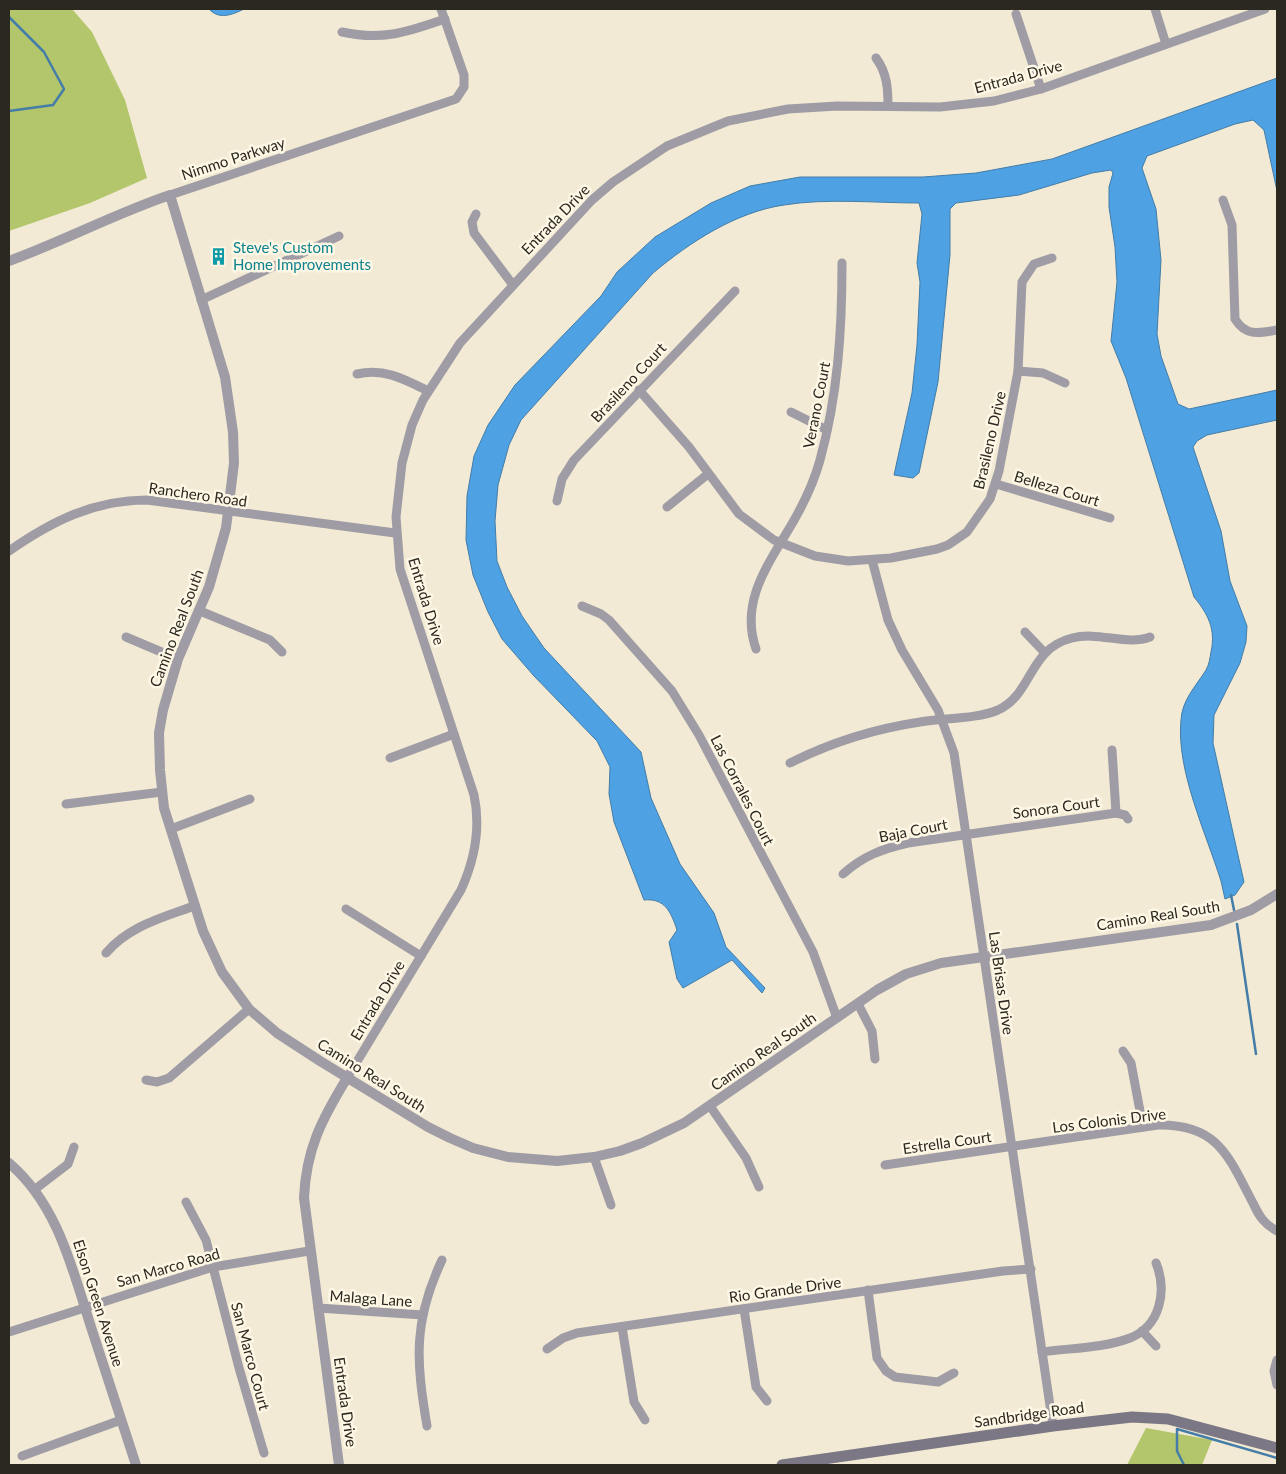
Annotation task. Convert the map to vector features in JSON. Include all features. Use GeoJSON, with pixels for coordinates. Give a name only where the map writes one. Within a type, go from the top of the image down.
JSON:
{"type":"FeatureCollection","features":[{"type":"Feature","properties":{"kind":"main road","name":"Sandbridge Road"},"geometry":{"type":"LineString","coordinates":[[782,1465],[1104,1419],[1150,1417],[1185,1423],[1277,1448]]}},
{"type":"Feature","properties":{"kind":"street"},"geometry":{"type":"LineString","coordinates":[[342,32],[365,37],[398,34],[445,19],[441,9]]}},
{"type":"Feature","properties":{"kind":"street"},"geometry":{"type":"LineString","coordinates":[[1154,9],[1166,44]]}},
{"type":"Feature","properties":{"kind":"street","name":"Entrada Drive"},"geometry":{"type":"LineString","coordinates":[[339,1465],[304,1205],[307,1166],[324,1117],[461,890],[473,860],[476,840],[477,817],[474,795],[404,589],[396,533],[398,490],[407,442],[428,391],[460,343],[592,200],[647,158],[684,138],[728,121],[775,110],[837,106],[918,108],[967,105],[1041,89],[1265,9]]}},
{"type":"Feature","properties":{"kind":"street"},"geometry":{"type":"LineString","coordinates":[[1016,14],[1041,89]]}},
{"type":"Feature","properties":{"kind":"street","name":"Nimmo Parkway"},"geometry":{"type":"LineString","coordinates":[[9,261],[69,237],[111,216],[451,102],[460,95],[464,87],[464,75],[445,19]]}},
{"type":"Feature","properties":{"kind":"street"},"geometry":{"type":"LineString","coordinates":[[876,58],[885,73],[888,106]]}},
{"type":"Feature","properties":{"kind":"street","name":"Camino Real South"},"geometry":{"type":"LineString","coordinates":[[170,195],[219,356],[230,405],[234,463],[230,512],[209,587],[178,658],[169,684],[160,732],[162,792],[170,829],[194,906],[219,965],[249,1008],[277,1033],[347,1078],[428,1127],[473,1148],[508,1157],[535,1160],[594,1157],[635,1146],[664,1134],[710,1106],[893,981],[920,969],[941,963],[985,956],[1211,925],[1251,910],[1277,894]]}},
{"type":"Feature","properties":{"kind":"street"},"geometry":{"type":"LineString","coordinates":[[1222,200],[1232,225],[1236,319],[1245,330],[1252,333],[1277,330]]}},
{"type":"Feature","properties":{"kind":"street"},"geometry":{"type":"LineString","coordinates":[[476,214],[472,222],[474,233],[513,285]]}},
{"type":"Feature","properties":{"kind":"street"},"geometry":{"type":"LineString","coordinates":[[201,300],[339,236]]}},
{"type":"Feature","properties":{"kind":"street","name":"Brasileno Drive"},"geometry":{"type":"LineString","coordinates":[[639,390],[670,424],[738,514],[780,543],[815,556],[848,561],[872,560],[937,549],[958,539],[975,524],[990,499],[996,484],[1018,371],[1022,282],[1034,264],[1052,258]]}},
{"type":"Feature","properties":{"kind":"street","name":"Verano Court"},"geometry":{"type":"LineString","coordinates":[[756,649],[750,627],[750,611],[760,579],[793,522],[813,480],[827,430],[841,346],[842,264]]}},
{"type":"Feature","properties":{"kind":"street","name":"Brasileno Court"},"geometry":{"type":"LineString","coordinates":[[557,501],[562,479],[574,460],[735,290]]}},
{"type":"Feature","properties":{"kind":"street"},"geometry":{"type":"LineString","coordinates":[[357,374],[373,371],[389,373],[428,391]]}},
{"type":"Feature","properties":{"kind":"street"},"geometry":{"type":"LineString","coordinates":[[1018,371],[1043,373],[1065,383]]}},
{"type":"Feature","properties":{"kind":"street"},"geometry":{"type":"LineString","coordinates":[[791,412],[827,430]]}},
{"type":"Feature","properties":{"kind":"street"},"geometry":{"type":"LineString","coordinates":[[667,507],[708,474]]}},
{"type":"Feature","properties":{"kind":"street","name":"Belleza Court"},"geometry":{"type":"LineString","coordinates":[[996,484],[1110,518]]}},
{"type":"Feature","properties":{"kind":"street","name":"Ranchero Road"},"geometry":{"type":"LineString","coordinates":[[9,551],[80,510],[113,502],[147,500],[396,533]]}},
{"type":"Feature","properties":{"kind":"street","name":"Las Brisas Drive"},"geometry":{"type":"LineString","coordinates":[[872,560],[881,601],[894,635],[942,719],[954,753],[1053,1426]]}},
{"type":"Feature","properties":{"kind":"street","name":"Las Corrales Court"},"geometry":{"type":"LineString","coordinates":[[582,606],[601,614],[609,620],[679,700],[813,952],[837,1018]]}},
{"type":"Feature","properties":{"kind":"street"},"geometry":{"type":"LineString","coordinates":[[200,611],[270,640],[282,652]]}},
{"type":"Feature","properties":{"kind":"street"},"geometry":{"type":"LineString","coordinates":[[1025,632],[1045,653]]}},
{"type":"Feature","properties":{"kind":"street"},"geometry":{"type":"LineString","coordinates":[[790,764],[826,746],[856,735],[995,711],[1006,706],[1020,692],[1030,672],[1045,653],[1065,640],[1100,635],[1135,641],[1150,637]]}},
{"type":"Feature","properties":{"kind":"street"},"geometry":{"type":"LineString","coordinates":[[126,637],[178,658]]}},
{"type":"Feature","properties":{"kind":"street"},"geometry":{"type":"LineString","coordinates":[[390,758],[454,734]]}},
{"type":"Feature","properties":{"kind":"street","name":"Sonora Court"},"geometry":{"type":"LineString","coordinates":[[966,834],[1116,813],[1112,750]]}},
{"type":"Feature","properties":{"kind":"street"},"geometry":{"type":"LineString","coordinates":[[66,804],[162,792]]}},
{"type":"Feature","properties":{"kind":"street"},"geometry":{"type":"LineString","coordinates":[[170,829],[250,798]]}},
{"type":"Feature","properties":{"kind":"street"},"geometry":{"type":"LineString","coordinates":[[1116,813],[1125,815],[1128,819]]}},
{"type":"Feature","properties":{"kind":"street","name":"Baja Court"},"geometry":{"type":"LineString","coordinates":[[843,874],[865,857],[882,848],[966,834]]}},
{"type":"Feature","properties":{"kind":"street"},"geometry":{"type":"LineString","coordinates":[[106,953],[114,944],[134,930],[194,906]]}},
{"type":"Feature","properties":{"kind":"street"},"geometry":{"type":"LineString","coordinates":[[346,909],[421,956]]}},
{"type":"Feature","properties":{"kind":"street"},"geometry":{"type":"LineString","coordinates":[[858,1004],[872,1031],[875,1059]]}},
{"type":"Feature","properties":{"kind":"street"},"geometry":{"type":"LineString","coordinates":[[146,1080],[157,1082],[169,1078],[249,1008]]}},
{"type":"Feature","properties":{"kind":"street"},"geometry":{"type":"LineString","coordinates":[[1123,1051],[1131,1063],[1142,1127]]}},
{"type":"Feature","properties":{"kind":"street"},"geometry":{"type":"LineString","coordinates":[[710,1106],[746,1158],[759,1187]]}},
{"type":"Feature","properties":{"kind":"street","name":"Los Colonis Drive"},"geometry":{"type":"LineString","coordinates":[[1012,1147],[1142,1127],[1174,1125],[1190,1127],[1216,1142],[1232,1160],[1261,1219],[1277,1231]]}},
{"type":"Feature","properties":{"kind":"street"},"geometry":{"type":"LineString","coordinates":[[34,1190],[68,1164],[74,1147]]}},
{"type":"Feature","properties":{"kind":"street","name":"Estrella Court"},"geometry":{"type":"LineString","coordinates":[[885,1165],[1012,1147]]}},
{"type":"Feature","properties":{"kind":"street"},"geometry":{"type":"LineString","coordinates":[[594,1157],[611,1205]]}},
{"type":"Feature","properties":{"kind":"street","name":"Elson Green Avenue"},"geometry":{"type":"LineString","coordinates":[[9,1163],[34,1190],[59,1232],[136,1465]]}},
{"type":"Feature","properties":{"kind":"street","name":"San Marco Court"},"geometry":{"type":"LineString","coordinates":[[186,1202],[206,1240],[264,1453]]}},
{"type":"Feature","properties":{"kind":"street","name":"San Marco Road"},"geometry":{"type":"LineString","coordinates":[[9,1332],[213,1267],[309,1251]]}},
{"type":"Feature","properties":{"kind":"street"},"geometry":{"type":"LineString","coordinates":[[427,1426],[418,1374],[419,1337],[428,1293],[442,1260]]}},
{"type":"Feature","properties":{"kind":"street"},"geometry":{"type":"LineString","coordinates":[[1042,1352],[1128,1339],[1142,1331],[1156,1314],[1162,1294],[1161,1276],[1156,1262]]}},
{"type":"Feature","properties":{"kind":"street","name":"Rio Grande Drive"},"geometry":{"type":"LineString","coordinates":[[547,1349],[573,1334],[622,1326],[1003,1271],[1031,1270]]}},
{"type":"Feature","properties":{"kind":"street"},"geometry":{"type":"LineString","coordinates":[[868,1290],[877,1358],[886,1371],[895,1377],[938,1382],[954,1373]]}},
{"type":"Feature","properties":{"kind":"street","name":"Malaga Lane"},"geometry":{"type":"LineString","coordinates":[[318,1308],[423,1315]]}},
{"type":"Feature","properties":{"kind":"street"},"geometry":{"type":"LineString","coordinates":[[744,1309],[756,1387],[767,1401]]}},
{"type":"Feature","properties":{"kind":"street"},"geometry":{"type":"LineString","coordinates":[[622,1326],[634,1402],[645,1420]]}},
{"type":"Feature","properties":{"kind":"street"},"geometry":{"type":"LineString","coordinates":[[1142,1331],[1156,1346]]}},
{"type":"Feature","properties":{"kind":"street"},"geometry":{"type":"LineString","coordinates":[[1277,1360],[1274,1371],[1277,1385]]}},
{"type":"Feature","properties":{"kind":"street"},"geometry":{"type":"LineString","coordinates":[[22,1456],[122,1420]]}},
{"type":"Feature","properties":{"kind":"green space"},"geometry":{"type":"Polygon","coordinates":[[[9,9],[72,9],[92,32],[125,100],[147,178],[90,203],[9,231],[9,9]]]}},
{"type":"Feature","properties":{"kind":"green space"},"geometry":{"type":"Polygon","coordinates":[[[1146,1428],[1212,1440],[1202,1465],[1127,1465],[1146,1428]]]}},
{"type":"Feature","properties":{"kind":"water"},"geometry":{"type":"Polygon","coordinates":[[[209,9],[244,9],[230,15],[221,15],[209,9]]]}},
{"type":"Feature","properties":{"kind":"water"},"geometry":{"type":"Polygon","coordinates":[[[1277,78],[1277,191],[1264,130],[1253,120],[1235,124],[1147,156],[1142,168],[1156,209],[1161,260],[1157,334],[1161,356],[1178,404],[1189,409],[1277,390],[1277,420],[1207,435],[1197,441],[1193,447],[1221,531],[1230,581],[1247,626],[1246,642],[1240,663],[1214,715],[1213,743],[1244,882],[1235,895],[1225,899],[1221,881],[1200,822],[1188,780],[1183,760],[1181,739],[1181,720],[1184,706],[1209,664],[1212,629],[1207,616],[1194,597],[1126,378],[1111,341],[1117,282],[1115,247],[1109,207],[1109,187],[1113,173],[1111,170],[1092,173],[1019,195],[956,203],[950,209],[950,255],[938,382],[919,473],[913,478],[894,475],[912,393],[917,345],[920,282],[917,263],[922,214],[919,203],[834,201],[784,205],[748,214],[714,230],[682,250],[653,273],[521,420],[509,445],[498,485],[495,521],[497,561],[507,587],[522,616],[544,648],[641,752],[651,798],[680,864],[714,913],[726,947],[765,988],[762,993],[732,960],[683,988],[677,979],[669,942],[677,930],[672,917],[662,904],[657,901],[644,900],[614,822],[609,794],[610,767],[597,741],[534,676],[502,639],[488,612],[473,575],[466,540],[467,496],[474,456],[488,425],[515,385],[601,296],[617,272],[655,237],[711,203],[750,186],[800,177],[923,177],[976,173],[1052,159],[1277,78]]]}},
{"type":"Feature","properties":{"kind":"waterway"},"geometry":{"type":"LineString","coordinates":[[9,17],[44,52],[64,89],[53,105],[9,111]]}},
{"type":"Feature","properties":{"kind":"waterway"},"geometry":{"type":"LineString","coordinates":[[1231,895],[1234,910]]}},
{"type":"Feature","properties":{"kind":"waterway"},"geometry":{"type":"LineString","coordinates":[[1237,924],[1256,1054]]}},
{"type":"Feature","properties":{"kind":"waterway"},"geometry":{"type":"LineString","coordinates":[[1184,1465],[1177,1451],[1177,1429],[1277,1458]]}},
{"type":"Feature","properties":{"kind":"place","name":"Steve's Custom Home Improvements"},"geometry":{"type":"Point","coordinates":[219,256]}}]}
